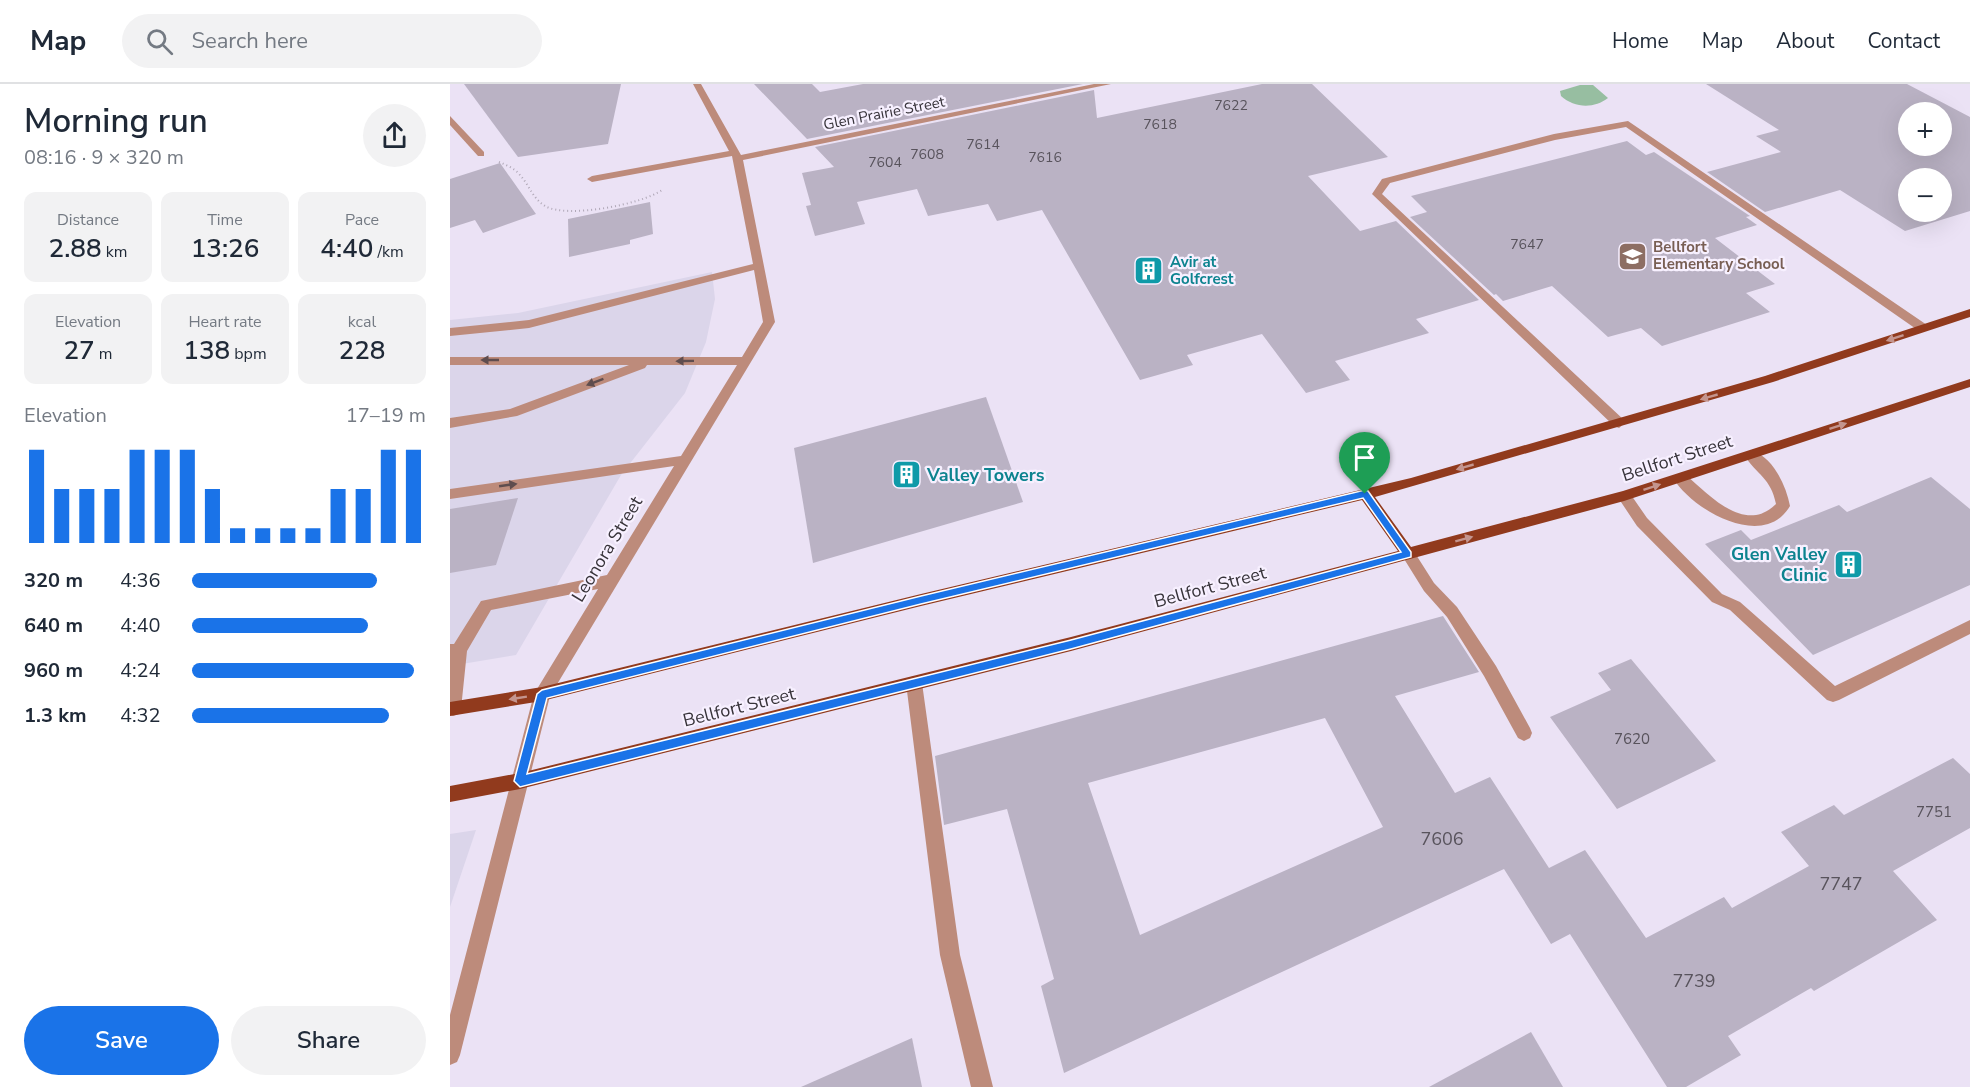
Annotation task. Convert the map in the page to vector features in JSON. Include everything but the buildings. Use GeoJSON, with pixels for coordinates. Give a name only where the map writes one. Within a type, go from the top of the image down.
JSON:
{"type":"FeatureCollection","features":[{"type":"Feature","properties":{"kind":"main road"},"geometry":{"type":"LineString","coordinates":[[452,709],[542,694],[921,600],[1365,494],[1770,379],[1970,313]]}},
{"type":"Feature","properties":{"kind":"main road","name":"Bellfort Street"},"geometry":{"type":"LineString","coordinates":[[450,794],[520,781],[1071,644],[1624,496],[1970,383]]}},
{"type":"Feature","properties":{"kind":"main road"},"geometry":{"type":"LineString","coordinates":[[1365,494],[1408,554]]}},
{"type":"Feature","properties":{"kind":"street","name":"Leonora Street"},"geometry":{"type":"LineString","coordinates":[[450,1055],[542,694],[769,322],[737,155],[697,84]]}},
{"type":"Feature","properties":{"kind":"street","name":"Glen Prairie Street"},"geometry":{"type":"LineString","coordinates":[[592,179],[737,155],[1107,84]]}},
{"type":"Feature","properties":{"kind":"street"},"geometry":{"type":"LineString","coordinates":[[450,119],[481,154]]}},
{"type":"Feature","properties":{"kind":"street"},"geometry":{"type":"LineString","coordinates":[[1618,423],[1377,194],[1386,180],[1554,137],[1628,124],[1923,328]]}},
{"type":"Feature","properties":{"kind":"street"},"geometry":{"type":"LineString","coordinates":[[450,332],[529,324],[758,266]]}},
{"type":"Feature","properties":{"kind":"street"},"geometry":{"type":"LineString","coordinates":[[450,361],[744,361]]}},
{"type":"Feature","properties":{"kind":"street"},"geometry":{"type":"LineString","coordinates":[[450,423],[512,413],[650,362]]}},
{"type":"Feature","properties":{"kind":"street"},"geometry":{"type":"LineString","coordinates":[[1680,478],[1706,501],[1727,515],[1748,521],[1769,518],[1783,506],[1781,489],[1773,476],[1751,455]]}},
{"type":"Feature","properties":{"kind":"street"},"geometry":{"type":"LineString","coordinates":[[450,494],[684,460]]}},
{"type":"Feature","properties":{"kind":"street"},"geometry":{"type":"LineString","coordinates":[[1624,496],[1642,522],[1717,598],[1735,606],[1833,695],[1970,627]]}},
{"type":"Feature","properties":{"kind":"street"},"geometry":{"type":"LineString","coordinates":[[1408,554],[1429,587],[1452,612],[1490,671],[1524,733]]}},
{"type":"Feature","properties":{"kind":"street"},"geometry":{"type":"LineString","coordinates":[[452,709],[455,650],[486,605],[611,580]]}},
{"type":"Feature","properties":{"kind":"street"},"geometry":{"type":"LineString","coordinates":[[914,683],[950,955],[982,1087]]}},
{"type":"Feature","properties":{"kind":"shaded area"},"geometry":{"type":"Polygon","coordinates":[[[712,272],[715,299],[706,342],[685,393],[621,475],[516,655],[450,666],[450,320],[518,313],[712,272]]]}},
{"type":"Feature","properties":{"kind":"shaded area"},"geometry":{"type":"Polygon","coordinates":[[[476,830],[450,907],[450,834],[476,830]]]}},
{"type":"Feature","properties":{"kind":"green space"},"geometry":{"type":"Polygon","coordinates":[[[1580,85],[1593,85],[1608,98],[1597,104],[1584,106],[1572,103],[1561,96],[1560,91],[1580,85]]]}},
{"type":"Feature","properties":{"kind":"place","name":"Bellfort Elementary School"},"geometry":{"type":"Point","coordinates":[1632,256]}},
{"type":"Feature","properties":{"kind":"place","name":"Avir at Golfcrest"},"geometry":{"type":"Point","coordinates":[1149,271]}},
{"type":"Feature","properties":{"kind":"place","name":"Valley Towers"},"geometry":{"type":"Point","coordinates":[906,475]}},
{"type":"Feature","properties":{"kind":"place","name":"Glen Valley Clinic"},"geometry":{"type":"Point","coordinates":[1848,564]}},
{"type":"Feature","properties":{"kind":"route"},"geometry":{"type":"LineString","coordinates":[[1365,494],[1408,554],[1071,644],[520,781],[542,694],[921,600],[1365,494]]}}]}
